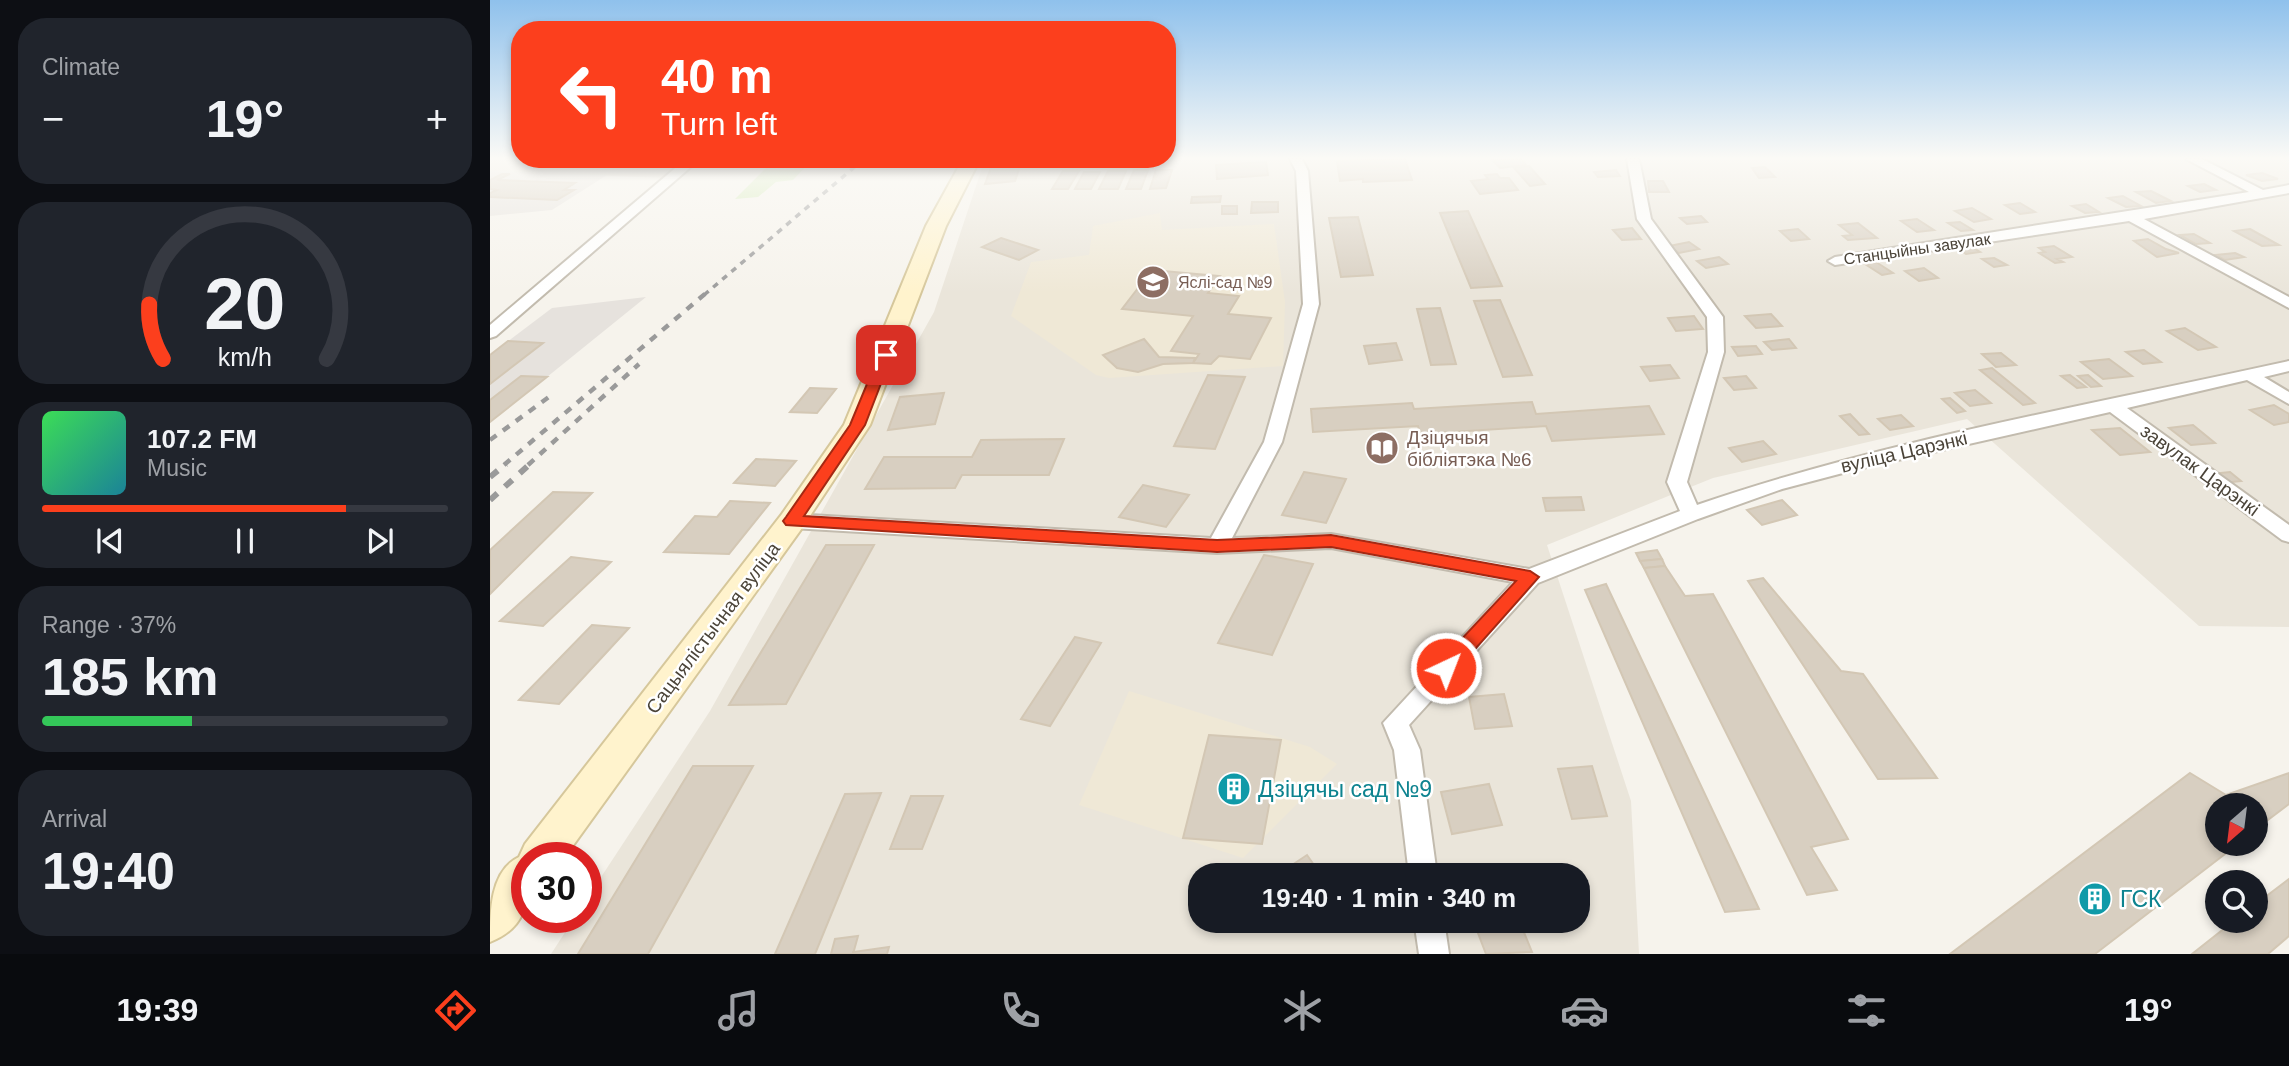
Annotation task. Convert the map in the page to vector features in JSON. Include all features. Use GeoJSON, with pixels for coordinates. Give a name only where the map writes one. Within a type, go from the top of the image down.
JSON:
{"type":"FeatureCollection","features":[{"type":"Feature","properties":{"kind":"street"},"geometry":{"type":"LineString","coordinates":[[490,333],[642,204]]}},
{"type":"Feature","properties":{"kind":"street","name":"Сацыялістычная вуліца"},"geometry":{"type":"LineString","coordinates":[[551,842],[792,521],[857,425],[936,226],[948,204]]}},
{"type":"Feature","properties":{"kind":"street"},"geometry":{"type":"LineString","coordinates":[[1217,546],[1273,442],[1311,304],[1304,204]]}},
{"type":"Feature","properties":{"kind":"street"},"geometry":{"type":"LineString","coordinates":[[1641,204],[1644,219],[1715,317],[1716,352],[1677,482],[1691,514]]}},
{"type":"Feature","properties":{"kind":"street","name":"Станцыйны завулак"},"geometry":{"type":"LineString","coordinates":[[1835,261],[2131,218],[2210,204]]}},
{"type":"Feature","properties":{"kind":"street"},"geometry":{"type":"LineString","coordinates":[[2131,218],[2289,303]]}},
{"type":"Feature","properties":{"kind":"street","name":"вуліца Царэнкі"},"geometry":{"type":"LineString","coordinates":[[1530,577],[1691,514],[1775,485],[1857,463],[2289,366]]}},
{"type":"Feature","properties":{"kind":"street"},"geometry":{"type":"LineString","coordinates":[[2250,375],[2289,399]]}},
{"type":"Feature","properties":{"kind":"street","name":"завулак Царэнкі"},"geometry":{"type":"LineString","coordinates":[[2112,405],[2289,534]]}},
{"type":"Feature","properties":{"kind":"street"},"geometry":{"type":"LineString","coordinates":[[792,521],[1217,546],[1331,541],[1530,577]]}},
{"type":"Feature","properties":{"kind":"street"},"geometry":{"type":"LineString","coordinates":[[1421,863],[1407,750],[1396,723],[1530,577]]}},
{"type":"Feature","properties":{"kind":"street"},"geometry":{"type":"LineString","coordinates":[[490,921],[511,894]]}},
{"type":"Feature","properties":{"kind":"street"},"geometry":{"type":"LineString","coordinates":[[1431,933],[1434,954]]}},
{"type":"Feature","properties":{"kind":"shaded area"},"geometry":{"type":"Polygon","coordinates":[[[490,204],[562,204],[552,210],[490,216],[490,204]]]}},
{"type":"Feature","properties":{"kind":"shaded area"},"geometry":{"type":"Polygon","coordinates":[[[970,204],[2289,204],[2289,627],[2199,626],[1967,419],[1713,478],[1547,545],[1631,801],[1639,954],[551,954],[565,933],[602,933],[602,876],[710,711],[934,312],[970,204]]]}},
{"type":"Feature","properties":{"kind":"shaded area","name":"Яслі-сад №9"},"geometry":{"type":"Polygon","coordinates":[[[1160,213],[1162,230],[1274,224],[1285,302],[1283,366],[1109,378],[1096,375],[1011,316],[1031,262],[1089,255],[1093,226],[1160,213]]]}},
{"type":"Feature","properties":{"kind":"shaded area"},"geometry":{"type":"Polygon","coordinates":[[[646,297],[490,422],[490,355],[552,308],[646,297]]]}},
{"type":"Feature","properties":{"kind":"shaded area"},"geometry":{"type":"Polygon","coordinates":[[[1129,691],[1310,747],[1337,764],[1243,858],[1079,805],[1129,691]]]}},
{"type":"Feature","properties":{"kind":"building"},"geometry":{"type":"Polygon","coordinates":[[[1252,204],[1278,204],[1278,212],[1251,213],[1252,204]]]}},
{"type":"Feature","properties":{"kind":"building"},"geometry":{"type":"Polygon","coordinates":[[[2021,204],[2035,212],[2020,214],[2005,205],[2021,204]]]}},
{"type":"Feature","properties":{"kind":"building"},"geometry":{"type":"Polygon","coordinates":[[[2086,204],[2099,212],[2085,213],[2072,206],[2086,204]]]}},
{"type":"Feature","properties":{"kind":"building"},"geometry":{"type":"Polygon","coordinates":[[[2119,204],[2141,206],[2126,207],[2119,204]]]}},
{"type":"Feature","properties":{"kind":"building"},"geometry":{"type":"Polygon","coordinates":[[[1222,206],[1237,206],[1237,214],[1222,214],[1222,206]]]}},
{"type":"Feature","properties":{"kind":"building"},"geometry":{"type":"Polygon","coordinates":[[[1972,208],[1991,219],[1974,222],[1955,211],[1972,208]]]}},
{"type":"Feature","properties":{"kind":"building"},"geometry":{"type":"Polygon","coordinates":[[[1468,211],[1502,286],[1471,288],[1440,213],[1468,211]]]}},
{"type":"Feature","properties":{"kind":"building"},"geometry":{"type":"Polygon","coordinates":[[[1701,216],[1707,222],[1687,224],[1680,218],[1701,216]]]}},
{"type":"Feature","properties":{"kind":"building"},"geometry":{"type":"Polygon","coordinates":[[[1358,217],[1373,275],[1341,277],[1329,218],[1358,217]]]}},
{"type":"Feature","properties":{"kind":"building"},"geometry":{"type":"Polygon","coordinates":[[[1917,219],[1934,230],[1917,232],[1901,221],[1917,219]]]}},
{"type":"Feature","properties":{"kind":"building"},"geometry":{"type":"Polygon","coordinates":[[[1960,222],[1973,230],[1961,231],[1948,223],[1960,222]]]}},
{"type":"Feature","properties":{"kind":"building"},"geometry":{"type":"Polygon","coordinates":[[[1858,223],[1877,238],[1848,240],[1843,236],[1852,235],[1839,225],[1858,223]]]}},
{"type":"Feature","properties":{"kind":"building"},"geometry":{"type":"Polygon","coordinates":[[[1632,228],[1641,239],[1622,240],[1613,230],[1632,228]]]}},
{"type":"Feature","properties":{"kind":"building"},"geometry":{"type":"Polygon","coordinates":[[[1798,229],[1809,239],[1791,241],[1780,231],[1798,229]]]}},
{"type":"Feature","properties":{"kind":"building"},"geometry":{"type":"Polygon","coordinates":[[[2250,229],[2279,245],[2262,246],[2234,231],[2250,229]]]}},
{"type":"Feature","properties":{"kind":"building"},"geometry":{"type":"Polygon","coordinates":[[[2194,234],[2210,243],[2196,244],[2180,235],[2194,234]]]}},
{"type":"Feature","properties":{"kind":"building"},"geometry":{"type":"Polygon","coordinates":[[[1001,238],[1038,250],[1019,260],[982,247],[1001,238]]]}},
{"type":"Feature","properties":{"kind":"building"},"geometry":{"type":"Polygon","coordinates":[[[2148,239],[2179,253],[2157,257],[2134,241],[2148,239]]]}},
{"type":"Feature","properties":{"kind":"building"},"geometry":{"type":"Polygon","coordinates":[[[1689,242],[1699,249],[1679,253],[1669,246],[1689,242]]]}},
{"type":"Feature","properties":{"kind":"building"},"geometry":{"type":"Polygon","coordinates":[[[1969,245],[1980,252],[1966,254],[1955,246],[1969,245]]]}},
{"type":"Feature","properties":{"kind":"building"},"geometry":{"type":"Polygon","coordinates":[[[2054,246],[2072,257],[2057,259],[2063,262],[2055,263],[2039,253],[2045,252],[2039,248],[2054,246]]]}},
{"type":"Feature","properties":{"kind":"building"},"geometry":{"type":"Polygon","coordinates":[[[2235,253],[2244,257],[2225,260],[2216,255],[2235,253]]]}},
{"type":"Feature","properties":{"kind":"building"},"geometry":{"type":"Polygon","coordinates":[[[1719,257],[1728,264],[1706,268],[1697,261],[1719,257]]]}},
{"type":"Feature","properties":{"kind":"building"},"geometry":{"type":"Polygon","coordinates":[[[1994,258],[2007,265],[1994,267],[1982,259],[1994,258]]]}},
{"type":"Feature","properties":{"kind":"building"},"geometry":{"type":"Polygon","coordinates":[[[1876,262],[1893,273],[1882,275],[1865,264],[1876,262]]]}},
{"type":"Feature","properties":{"kind":"building"},"geometry":{"type":"Polygon","coordinates":[[[1924,268],[1938,278],[1919,281],[1905,271],[1924,268]]]}},
{"type":"Feature","properties":{"kind":"building"},"geometry":{"type":"Polygon","coordinates":[[[1152,270],[1220,276],[1208,293],[1239,296],[1228,314],[1271,318],[1250,359],[1219,356],[1211,364],[1193,363],[1199,354],[1171,351],[1193,316],[1122,309],[1152,270]]]}},
{"type":"Feature","properties":{"kind":"building"},"geometry":{"type":"Polygon","coordinates":[[[1500,300],[1532,375],[1503,377],[1474,301],[1500,300]]]}},
{"type":"Feature","properties":{"kind":"building"},"geometry":{"type":"Polygon","coordinates":[[[1440,308],[1456,364],[1431,365],[1417,309],[1440,308]]]}},
{"type":"Feature","properties":{"kind":"building"},"geometry":{"type":"Polygon","coordinates":[[[1771,314],[1782,326],[1756,328],[1745,316],[1771,314]]]}},
{"type":"Feature","properties":{"kind":"building"},"geometry":{"type":"Polygon","coordinates":[[[1694,316],[1703,329],[1676,331],[1668,318],[1694,316]]]}},
{"type":"Feature","properties":{"kind":"building"},"geometry":{"type":"Polygon","coordinates":[[[2185,328],[2216,347],[2198,350],[2167,331],[2185,328]]]}},
{"type":"Feature","properties":{"kind":"building"},"geometry":{"type":"Polygon","coordinates":[[[1144,339],[1159,357],[1195,358],[1193,363],[1163,364],[1138,372],[1117,368],[1103,355],[1144,339]]]}},
{"type":"Feature","properties":{"kind":"building"},"geometry":{"type":"Polygon","coordinates":[[[1789,339],[1796,348],[1772,350],[1764,342],[1789,339]]]}},
{"type":"Feature","properties":{"kind":"building"},"geometry":{"type":"Polygon","coordinates":[[[508,341],[543,343],[490,384],[490,355],[508,341]]]}},
{"type":"Feature","properties":{"kind":"building"},"geometry":{"type":"Polygon","coordinates":[[[1396,343],[1402,360],[1369,364],[1364,346],[1396,343]]]}},
{"type":"Feature","properties":{"kind":"building"},"geometry":{"type":"Polygon","coordinates":[[[1756,346],[1762,354],[1738,356],[1732,347],[1756,346]]]}},
{"type":"Feature","properties":{"kind":"building"},"geometry":{"type":"Polygon","coordinates":[[[2144,350],[2161,362],[2143,364],[2126,352],[2144,350]]]}},
{"type":"Feature","properties":{"kind":"building"},"geometry":{"type":"Polygon","coordinates":[[[2001,353],[2016,365],[1996,367],[1982,354],[2001,353]]]}},
{"type":"Feature","properties":{"kind":"building"},"geometry":{"type":"Polygon","coordinates":[[[2109,359],[2132,376],[2103,379],[2081,362],[2109,359]]]}},
{"type":"Feature","properties":{"kind":"building"},"geometry":{"type":"Polygon","coordinates":[[[1670,365],[1679,378],[1650,381],[1641,367],[1670,365]]]}},
{"type":"Feature","properties":{"kind":"building"},"geometry":{"type":"Polygon","coordinates":[[[1992,368],[2035,403],[2023,405],[1980,370],[1992,368]]]}},
{"type":"Feature","properties":{"kind":"building"},"geometry":{"type":"Polygon","coordinates":[[[1208,375],[1245,377],[1215,449],[1174,446],[1208,375]]]}},
{"type":"Feature","properties":{"kind":"building"},"geometry":{"type":"Polygon","coordinates":[[[2070,375],[2086,387],[2077,388],[2061,376],[2070,375]]]}},
{"type":"Feature","properties":{"kind":"building"},"geometry":{"type":"Polygon","coordinates":[[[2088,375],[2101,386],[2091,387],[2078,376],[2088,375]]]}},
{"type":"Feature","properties":{"kind":"building"},"geometry":{"type":"Polygon","coordinates":[[[521,376],[547,377],[490,422],[490,400],[521,376]]]}},
{"type":"Feature","properties":{"kind":"building"},"geometry":{"type":"Polygon","coordinates":[[[1746,376],[1756,388],[1734,390],[1724,378],[1746,376]]]}},
{"type":"Feature","properties":{"kind":"building"},"geometry":{"type":"Polygon","coordinates":[[[810,388],[836,389],[817,413],[790,412],[810,388]]]}},
{"type":"Feature","properties":{"kind":"building"},"geometry":{"type":"Polygon","coordinates":[[[1975,390],[1991,403],[1970,406],[1955,393],[1975,390]]]}},
{"type":"Feature","properties":{"kind":"building"},"geometry":{"type":"Polygon","coordinates":[[[944,393],[935,424],[888,430],[900,397],[944,393]]]}},
{"type":"Feature","properties":{"kind":"building"},"geometry":{"type":"Polygon","coordinates":[[[1950,398],[1965,411],[1957,413],[1942,399],[1950,398]]]}},
{"type":"Feature","properties":{"kind":"building"},"geometry":{"type":"Polygon","coordinates":[[[1532,402],[1536,414],[1649,406],[1664,434],[1552,441],[1546,426],[1420,434],[1418,426],[1313,432],[1311,409],[1412,403],[1414,409],[1532,402]]]}},
{"type":"Feature","properties":{"kind":"building"},"geometry":{"type":"Polygon","coordinates":[[[2274,405],[2289,414],[2289,422],[2274,425],[2250,410],[2274,405]]]}},
{"type":"Feature","properties":{"kind":"building"},"geometry":{"type":"Polygon","coordinates":[[[1850,414],[1869,434],[1859,435],[1840,416],[1850,414]]]}},
{"type":"Feature","properties":{"kind":"building"},"geometry":{"type":"Polygon","coordinates":[[[1901,415],[1913,426],[1890,430],[1878,419],[1901,415]]]}},
{"type":"Feature","properties":{"kind":"building"},"geometry":{"type":"Polygon","coordinates":[[[2193,425],[2215,443],[2191,445],[2169,428],[2193,425]]]}},
{"type":"Feature","properties":{"kind":"building"},"geometry":{"type":"Polygon","coordinates":[[[2120,428],[2150,452],[2120,455],[2092,430],[2120,428]]]}},
{"type":"Feature","properties":{"kind":"building"},"geometry":{"type":"Polygon","coordinates":[[[1064,439],[1049,475],[962,475],[955,488],[865,489],[884,457],[972,457],[981,440],[1064,439]]]}},
{"type":"Feature","properties":{"kind":"building"},"geometry":{"type":"Polygon","coordinates":[[[1763,441],[1776,454],[1742,462],[1729,448],[1763,441]]]}},
{"type":"Feature","properties":{"kind":"building"},"geometry":{"type":"Polygon","coordinates":[[[756,459],[796,461],[775,486],[734,483],[756,459]]]}},
{"type":"Feature","properties":{"kind":"building"},"geometry":{"type":"Polygon","coordinates":[[[1304,472],[1346,479],[1326,523],[1282,515],[1304,472]]]}},
{"type":"Feature","properties":{"kind":"building"},"geometry":{"type":"Polygon","coordinates":[[[2230,472],[2241,481],[2223,483],[2211,474],[2230,472]]]}},
{"type":"Feature","properties":{"kind":"building"},"geometry":{"type":"Polygon","coordinates":[[[1143,485],[1189,495],[1166,527],[1119,517],[1143,485]]]}},
{"type":"Feature","properties":{"kind":"building"},"geometry":{"type":"Polygon","coordinates":[[[553,492],[592,493],[490,594],[490,550],[553,492]]]}},
{"type":"Feature","properties":{"kind":"building"},"geometry":{"type":"Polygon","coordinates":[[[1581,497],[1584,510],[1546,511],[1543,498],[1581,497]]]}},
{"type":"Feature","properties":{"kind":"building"},"geometry":{"type":"Polygon","coordinates":[[[1782,500],[1797,515],[1762,525],[1747,510],[1782,500]]]}},
{"type":"Feature","properties":{"kind":"building"},"geometry":{"type":"Polygon","coordinates":[[[730,501],[770,503],[729,554],[664,552],[695,516],[717,517],[730,501]]]}},
{"type":"Feature","properties":{"kind":"building"},"geometry":{"type":"Polygon","coordinates":[[[826,545],[874,545],[786,704],[729,705],[826,545]]]}},
{"type":"Feature","properties":{"kind":"building"},"geometry":{"type":"Polygon","coordinates":[[[1657,550],[1662,559],[1640,561],[1636,553],[1657,550]]]}},
{"type":"Feature","properties":{"kind":"building"},"geometry":{"type":"Polygon","coordinates":[[[1264,555],[1313,564],[1272,655],[1218,643],[1264,555]]]}},
{"type":"Feature","properties":{"kind":"building"},"geometry":{"type":"Polygon","coordinates":[[[571,557],[611,562],[543,626],[500,621],[571,557]]]}},
{"type":"Feature","properties":{"kind":"building"},"geometry":{"type":"Polygon","coordinates":[[[1662,559],[1665,566],[1644,568],[1640,561],[1662,559]]]}},
{"type":"Feature","properties":{"kind":"building"},"geometry":{"type":"Polygon","coordinates":[[[1665,566],[1685,596],[1713,594],[1848,839],[1811,847],[1837,890],[1807,895],[1644,568],[1665,566]]]}},
{"type":"Feature","properties":{"kind":"building"},"geometry":{"type":"Polygon","coordinates":[[[1763,578],[1841,671],[1863,674],[1937,778],[1878,779],[1748,581],[1763,578]]]}},
{"type":"Feature","properties":{"kind":"building"},"geometry":{"type":"Polygon","coordinates":[[[1606,584],[1759,909],[1725,912],[1585,590],[1606,584]]]}},
{"type":"Feature","properties":{"kind":"building"},"geometry":{"type":"Polygon","coordinates":[[[592,625],[629,628],[559,704],[519,700],[592,625]]]}},
{"type":"Feature","properties":{"kind":"building"},"geometry":{"type":"Polygon","coordinates":[[[1075,637],[1101,643],[1050,726],[1021,719],[1075,637]]]}},
{"type":"Feature","properties":{"kind":"building"},"geometry":{"type":"Polygon","coordinates":[[[1504,694],[1512,726],[1475,729],[1469,697],[1504,694]]]}},
{"type":"Feature","properties":{"kind":"building","name":"Дзіцячы сад №9"},"geometry":{"type":"Polygon","coordinates":[[[1209,735],[1281,740],[1262,844],[1183,838],[1209,735]]]}},
{"type":"Feature","properties":{"kind":"building"},"geometry":{"type":"Polygon","coordinates":[[[693,766],[753,766],[648,954],[578,954],[591,933],[602,933],[602,915],[693,766]]]}},
{"type":"Feature","properties":{"kind":"building"},"geometry":{"type":"Polygon","coordinates":[[[1592,766],[1607,816],[1572,819],[1558,769],[1592,766]]]}},
{"type":"Feature","properties":{"kind":"building","name":"ГСК"},"geometry":{"type":"Polygon","coordinates":[[[2190,773],[2223,793],[2205,793],[2205,856],[2222,856],[2095,954],[1950,954],[2190,773]]]}},
{"type":"Feature","properties":{"kind":"building","name":"ГСК"},"geometry":{"type":"Polygon","coordinates":[[[2289,773],[2289,804],[2268,820],[2268,793],[2232,793],[2289,773]]]}},
{"type":"Feature","properties":{"kind":"building"},"geometry":{"type":"Polygon","coordinates":[[[1489,784],[1502,825],[1452,834],[1441,792],[1489,784]]]}},
{"type":"Feature","properties":{"kind":"building"},"geometry":{"type":"Polygon","coordinates":[[[881,793],[815,954],[775,954],[845,794],[881,793]]]}},
{"type":"Feature","properties":{"kind":"building"},"geometry":{"type":"Polygon","coordinates":[[[911,796],[943,796],[922,849],[890,849],[911,796]]]}},
{"type":"Feature","properties":{"kind":"building"},"geometry":{"type":"Polygon","coordinates":[[[1307,855],[1313,863],[1295,863],[1307,855]]]}},
{"type":"Feature","properties":{"kind":"building","name":"ГСК"},"geometry":{"type":"Polygon","coordinates":[[[2289,879],[2289,936],[2268,954],[2192,954],[2219,933],[2268,933],[2268,895],[2289,879]]]}},
{"type":"Feature","properties":{"kind":"building"},"geometry":{"type":"Polygon","coordinates":[[[1478,933],[1524,933],[1532,952],[1486,954],[1478,933]]]}},
{"type":"Feature","properties":{"kind":"building"},"geometry":{"type":"Polygon","coordinates":[[[858,936],[853,954],[831,954],[835,939],[858,936]]]}},
{"type":"Feature","properties":{"kind":"building"},"geometry":{"type":"Polygon","coordinates":[[[889,947],[887,954],[853,954],[853,952],[889,947]]]}},
{"type":"Feature","properties":{"kind":"railway"},"geometry":{"type":"LineString","coordinates":[[704,295],[812,204]]}},
{"type":"Feature","properties":{"kind":"railway"},"geometry":{"type":"LineString","coordinates":[[504,465],[706,293]]}},
{"type":"Feature","properties":{"kind":"railway"},"geometry":{"type":"LineString","coordinates":[[528,465],[639,364]]}},
{"type":"Feature","properties":{"kind":"railway"},"geometry":{"type":"LineString","coordinates":[[490,440],[553,394]]}},
{"type":"Feature","properties":{"kind":"railway"},"geometry":{"type":"LineString","coordinates":[[490,477],[506,464]]}},
{"type":"Feature","properties":{"kind":"railway"},"geometry":{"type":"LineString","coordinates":[[490,500],[530,464]]}},
{"type":"Feature","properties":{"kind":"place","name":"Яслі-сад №9"},"geometry":{"type":"Point","coordinates":[1153,282]}},
{"type":"Feature","properties":{"kind":"place","name":"Дзіцячыя бібліятэка №6"},"geometry":{"type":"Point","coordinates":[1382,448]}},
{"type":"Feature","properties":{"kind":"place","name":"Дзіцячы сад №9"},"geometry":{"type":"Point","coordinates":[1234,789]}},
{"type":"Feature","properties":{"kind":"place","name":"ГСК"},"geometry":{"type":"Point","coordinates":[2095,899]}},
{"type":"Feature","properties":{"kind":"route"},"geometry":{"type":"LineString","coordinates":[[886,355],[857,425],[792,521],[1217,546],[1331,541],[1530,577],[1446,668]]}}]}
